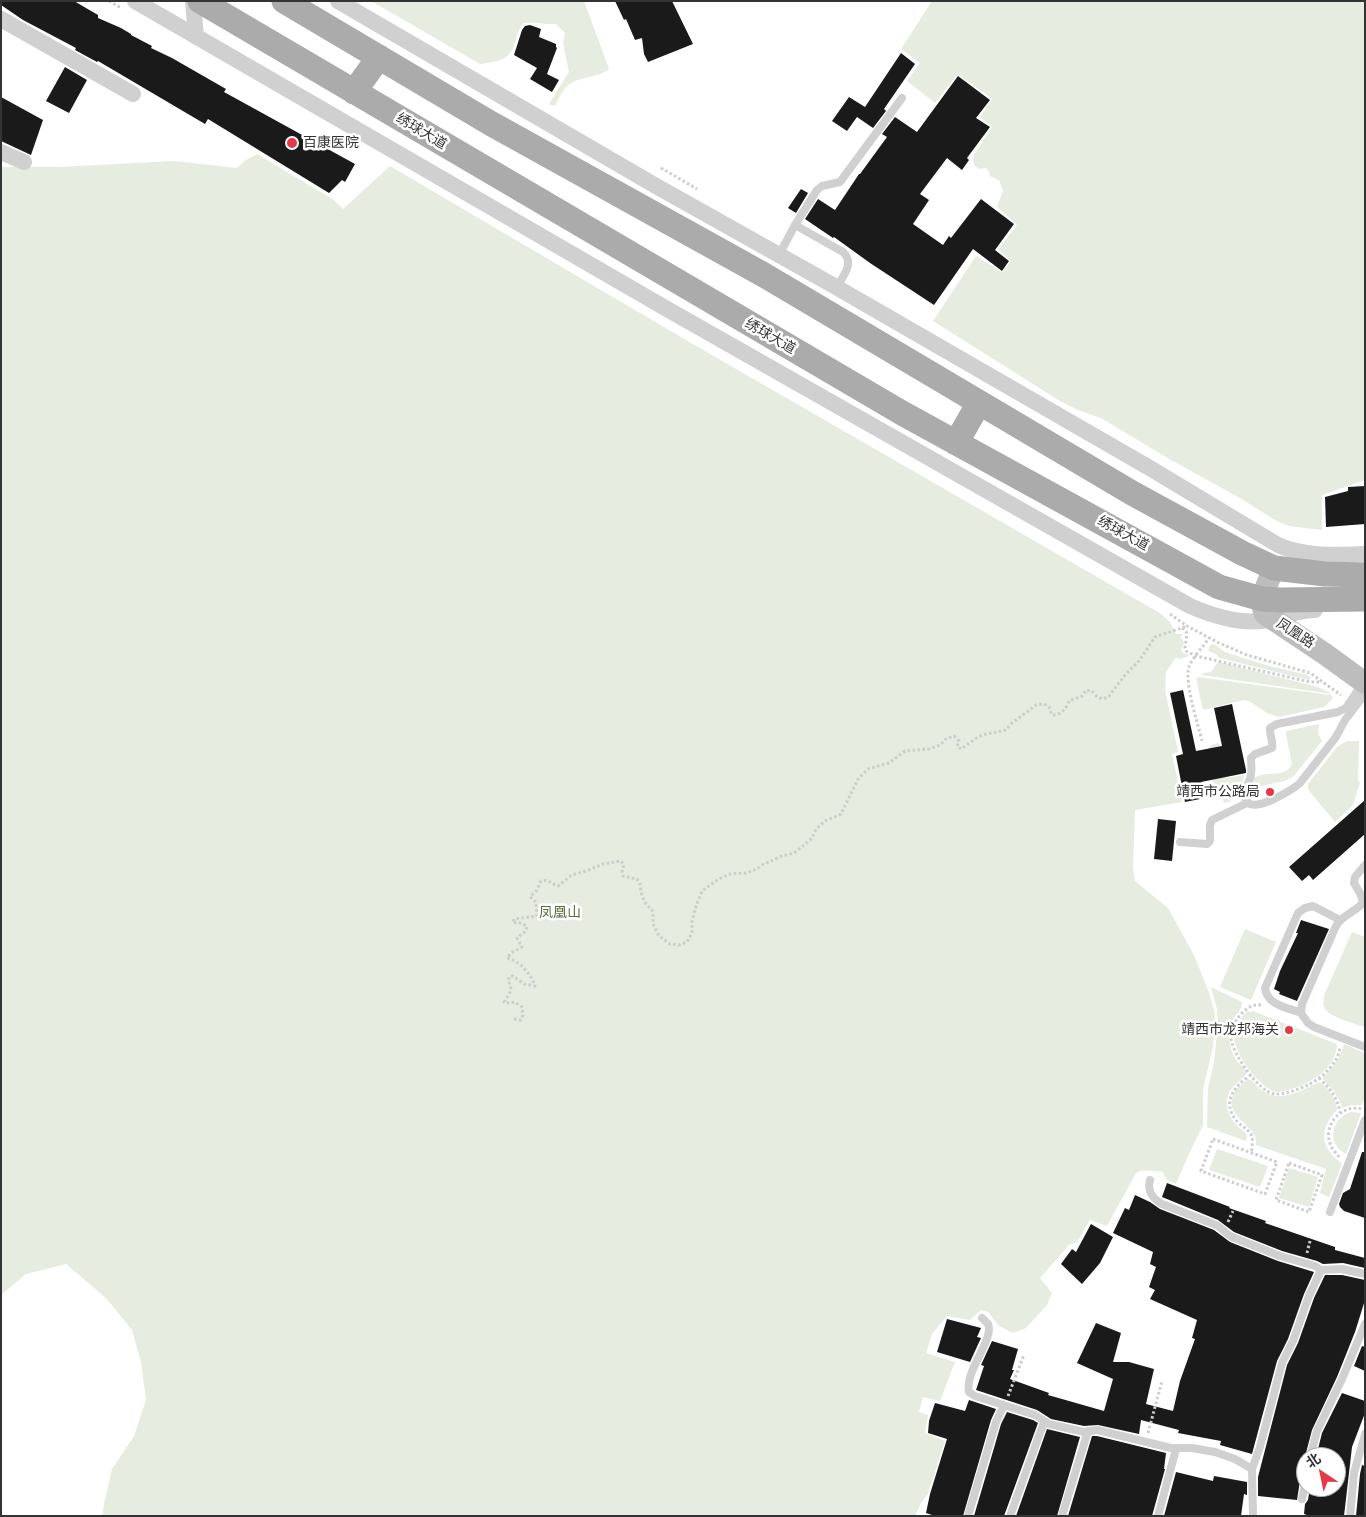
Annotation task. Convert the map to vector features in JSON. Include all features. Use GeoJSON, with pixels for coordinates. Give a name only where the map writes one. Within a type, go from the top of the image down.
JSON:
{"type":"FeatureCollection","features":[{"type":"Feature","properties":{"kind":"main road","name":"绣球大道"},"geometry":{"type":"LineString","coordinates":[[200,1],[902,413],[1219,587],[1275,608],[1365,600]]}},
{"type":"Feature","properties":{"kind":"main road"},"geometry":{"type":"LineString","coordinates":[[284,1],[490,123],[764,275],[1132,493],[1242,553],[1284,570],[1365,575]]}},
{"type":"Feature","properties":{"kind":"main road"},"geometry":{"type":"LineString","coordinates":[[354,92],[379,57]]}},
{"type":"Feature","properties":{"kind":"main road"},"geometry":{"type":"LineString","coordinates":[[956,443],[979,403]]}},
{"type":"Feature","properties":{"kind":"main road"},"geometry":{"type":"LineString","coordinates":[[1275,608],[1284,570]]}},
{"type":"Feature","properties":{"kind":"main road","name":"凤凰路"},"geometry":{"type":"LineString","coordinates":[[1275,608],[1325,654],[1364,682]]}},
{"type":"Feature","properties":{"kind":"street"},"geometry":{"type":"LineString","coordinates":[[135,1],[624,285],[1190,606],[1205,613],[1229,619],[1258,622],[1275,608],[1365,611]]}},
{"type":"Feature","properties":{"kind":"street"},"geometry":{"type":"LineString","coordinates":[[193,1],[196,37]]}},
{"type":"Feature","properties":{"kind":"street"},"geometry":{"type":"LineString","coordinates":[[338,1],[665,191],[763,245],[1148,467],[1278,545],[1290,550],[1325,555],[1365,554]]}},
{"type":"Feature","properties":{"kind":"street"},"geometry":{"type":"LineString","coordinates":[[1,19],[133,94]]}},
{"type":"Feature","properties":{"kind":"street"},"geometry":{"type":"LineString","coordinates":[[1,152],[24,162]]}},
{"type":"Feature","properties":{"kind":"street"},"geometry":{"type":"LineString","coordinates":[[658,216],[665,191]]}},
{"type":"Feature","properties":{"kind":"street"},"geometry":{"type":"LineString","coordinates":[[763,245],[764,275]]}},
{"type":"Feature","properties":{"kind":"street"},"geometry":{"type":"LineString","coordinates":[[826,311],[833,285]]}},
{"type":"Feature","properties":{"kind":"street"},"geometry":{"type":"LineString","coordinates":[[878,342],[884,315]]}},
{"type":"Feature","properties":{"kind":"street"},"geometry":{"type":"LineString","coordinates":[[902,413],[932,460]]}},
{"type":"Feature","properties":{"kind":"lane"},"geometry":{"type":"LineString","coordinates":[[779,255],[817,190],[822,186],[840,182],[902,98]]}},
{"type":"Feature","properties":{"kind":"lane"},"geometry":{"type":"LineString","coordinates":[[795,225],[847,256],[848,266],[833,285]]}},
{"type":"Feature","properties":{"kind":"lane"},"geometry":{"type":"LineString","coordinates":[[1364,682],[1336,737],[1300,783],[1294,789],[1259,804],[1252,806],[1247,803],[1245,791],[1251,775],[1251,758],[1255,754],[1272,748],[1270,728],[1277,724],[1338,712],[1346,708],[1364,682]]}},
{"type":"Feature","properties":{"kind":"lane"},"geometry":{"type":"LineString","coordinates":[[1180,842],[1207,844],[1210,841],[1210,825],[1212,820],[1247,803]]}},
{"type":"Feature","properties":{"kind":"lane"},"geometry":{"type":"LineString","coordinates":[[1301,1013],[1302,1004],[1311,982],[1340,920],[1359,908],[1363,903],[1354,883],[1355,877],[1365,865]]}},
{"type":"Feature","properties":{"kind":"lane"},"geometry":{"type":"LineString","coordinates":[[1340,920],[1313,906],[1305,908],[1298,913],[1265,988],[1266,995],[1271,1002],[1301,1013],[1308,1024],[1365,1047]]}},
{"type":"Feature","properties":{"kind":"lane"},"geometry":{"type":"LineString","coordinates":[[1330,1212],[1365,1120]]}},
{"type":"Feature","properties":{"kind":"lane"},"geometry":{"type":"LineString","coordinates":[[1150,1180],[1148,1187],[1154,1199],[1162,1204],[1222,1227],[1228,1235],[1264,1250],[1315,1266],[1321,1270],[1342,1269],[1365,1274]]}},
{"type":"Feature","properties":{"kind":"lane"},"geometry":{"type":"LineString","coordinates":[[1253,1516],[1252,1469],[1260,1447],[1282,1363],[1293,1341],[1309,1296],[1321,1270]]}},
{"type":"Feature","properties":{"kind":"lane"},"geometry":{"type":"LineString","coordinates":[[982,1318],[988,1324],[988,1336],[968,1386],[969,1392],[975,1396],[1035,1415],[1044,1422],[1081,1431],[1097,1430],[1176,1449],[1192,1448],[1215,1452],[1235,1459],[1252,1469]]}},
{"type":"Feature","properties":{"kind":"lane"},"geometry":{"type":"LineString","coordinates":[[1313,1447],[1317,1432],[1365,1324]]}},
{"type":"Feature","properties":{"kind":"lane"},"geometry":{"type":"LineString","coordinates":[[968,1516],[990,1440],[1000,1410],[1004,1405]]}},
{"type":"Feature","properties":{"kind":"lane"},"geometry":{"type":"LineString","coordinates":[[1010,1516],[1044,1422]]}},
{"type":"Feature","properties":{"kind":"lane"},"geometry":{"type":"LineString","coordinates":[[1062,1516],[1088,1431]]}},
{"type":"Feature","properties":{"kind":"lane"},"geometry":{"type":"LineString","coordinates":[[1350,1516],[1354,1473],[1365,1434]]}},
{"type":"Feature","properties":{"kind":"lane"},"geometry":{"type":"LineString","coordinates":[[1158,1516],[1176,1449]]}},
{"type":"Feature","properties":{"kind":"path"},"geometry":{"type":"LineString","coordinates":[[514,1019],[521,1020],[524,1015],[522,1007],[515,1002],[504,1002],[511,991],[508,977],[513,976],[524,984],[535,986],[533,980],[524,969],[513,960],[506,958],[522,947],[517,938],[526,931],[527,926],[518,922],[513,923],[514,919],[537,916],[536,902],[530,897],[542,881],[545,880],[558,886],[572,875],[603,864],[621,861],[624,865],[622,870],[623,876],[636,879],[640,884],[642,896],[652,910],[653,924],[659,936],[670,944],[679,946],[687,942],[692,932],[695,909],[702,891],[730,874],[746,873],[782,856],[794,853],[812,838],[816,829],[825,821],[841,814],[858,779],[868,769],[889,763],[905,751],[929,749],[940,745],[946,739],[954,736],[959,741],[957,746],[961,749],[978,737],[1006,730],[1012,722],[1036,705],[1044,704],[1049,708],[1052,715],[1056,715],[1066,708],[1069,701],[1082,696],[1086,690],[1092,691],[1097,697],[1103,699],[1109,696],[1125,675],[1139,661],[1155,636],[1187,626]]}},
{"type":"Feature","properties":{"kind":"path"},"geometry":{"type":"LineString","coordinates":[[1182,628],[1187,633],[1186,651],[1196,656],[1310,682],[1322,682]]}},
{"type":"Feature","properties":{"kind":"path"},"geometry":{"type":"LineString","coordinates":[[1202,741],[1188,679],[1188,668],[1209,638]]}},
{"type":"Feature","properties":{"kind":"path"},"geometry":{"type":"LineString","coordinates":[[1271,1002],[1263,1005],[1256,1004],[1246,1009],[1236,1020],[1231,1040],[1236,1054],[1251,1075],[1263,1088],[1272,1094],[1290,1092],[1319,1078],[1335,1060],[1343,1038]]}},
{"type":"Feature","properties":{"kind":"path"},"geometry":{"type":"LineString","coordinates":[[1251,1075],[1234,1089],[1229,1105],[1236,1120],[1252,1136],[1251,1153]]}},
{"type":"Feature","properties":{"kind":"path"},"geometry":{"type":"LineString","coordinates":[[1319,1078],[1338,1101],[1340,1113]]}},
{"type":"Feature","properties":{"kind":"path"},"geometry":{"type":"LineString","coordinates":[[1348,1166],[1329,1143],[1330,1126],[1340,1113],[1353,1108],[1365,1110]]}},
{"type":"Feature","properties":{"kind":"path"},"geometry":{"type":"LineString","coordinates":[[1213,1138],[1251,1153],[1277,1162],[1265,1194],[1201,1171],[1213,1138]]}},
{"type":"Feature","properties":{"kind":"path"},"geometry":{"type":"LineString","coordinates":[[1289,1163],[1322,1174],[1315,1194],[1309,1212],[1276,1200],[1289,1163]]}},
{"type":"Feature","properties":{"kind":"path"},"geometry":{"type":"LineString","coordinates":[[1004,1405],[1024,1355]]}},
{"type":"Feature","properties":{"kind":"path"},"geometry":{"type":"LineString","coordinates":[[1146,1442],[1162,1381]]}},
{"type":"Feature","properties":{"kind":"green space"},"geometry":{"type":"Polygon","coordinates":[[[371,1],[584,1],[609,69],[568,85],[563,90],[555,106],[549,104],[569,72],[563,43],[565,33],[556,24],[523,23],[514,47],[507,56],[496,61],[480,64],[371,1]]]}},
{"type":"Feature","properties":{"kind":"green space"},"geometry":{"type":"Polygon","coordinates":[[[932,1],[1365,1],[1365,480],[1322,495],[1322,530],[1289,526],[1275,520],[1101,418],[1060,401],[933,321],[976,256],[1002,272],[1011,261],[998,249],[1017,225],[997,207],[1003,191],[999,180],[990,176],[986,168],[979,169],[975,166],[973,160],[974,155],[992,127],[980,117],[992,99],[958,74],[935,103],[907,81],[920,63],[901,49],[932,1]]]}},
{"type":"Feature","properties":{"kind":"green space","name":"凤凰山"},"geometry":{"type":"Polygon","coordinates":[[[257,154],[334,200],[343,209],[390,166],[691,343],[1154,610],[1171,624],[1176,634],[1183,634],[1181,637],[1184,643],[1181,650],[1189,655],[1179,659],[1176,657],[1166,672],[1165,690],[1178,752],[1172,754],[1182,802],[1135,810],[1133,868],[1135,881],[1168,908],[1194,955],[1215,1013],[1213,1046],[1203,1090],[1203,1125],[1176,1184],[1167,1180],[1162,1171],[1146,1170],[1136,1173],[1107,1226],[1090,1220],[1077,1242],[1069,1245],[1040,1278],[1052,1293],[1047,1305],[1026,1328],[1013,1333],[999,1326],[988,1312],[981,1310],[970,1320],[947,1316],[932,1334],[926,1353],[955,1362],[940,1401],[923,1397],[919,1412],[928,1415],[925,1433],[945,1441],[928,1494],[922,1501],[915,1516],[102,1516],[112,1469],[134,1436],[146,1400],[141,1362],[132,1330],[106,1298],[66,1264],[26,1274],[1,1295],[1,167],[61,167],[174,161],[237,168],[257,154]]]}},
{"type":"Feature","properties":{"kind":"green space"},"geometry":{"type":"Polygon","coordinates":[[[1214,644],[1225,652],[1269,666],[1308,675],[1311,678],[1309,680],[1219,658],[1216,654],[1208,651],[1210,645],[1214,644]]]}},
{"type":"Feature","properties":{"kind":"green space"},"geometry":{"type":"Polygon","coordinates":[[[1219,662],[1318,687],[1332,694],[1201,675],[1211,672],[1219,662]]]}},
{"type":"Feature","properties":{"kind":"green space"},"geometry":{"type":"Polygon","coordinates":[[[1196,678],[1331,695],[1333,698],[1324,707],[1279,717],[1267,713],[1249,701],[1243,700],[1203,710],[1196,678]]]}},
{"type":"Feature","properties":{"kind":"green space"},"geometry":{"type":"Polygon","coordinates":[[[1319,724],[1318,733],[1322,741],[1293,777],[1262,786],[1254,784],[1253,779],[1258,776],[1285,772],[1289,769],[1292,764],[1286,731],[1319,724]]]}},
{"type":"Feature","properties":{"kind":"green space"},"geometry":{"type":"Polygon","coordinates":[[[1347,741],[1359,741],[1358,780],[1360,783],[1353,805],[1335,822],[1310,792],[1308,784],[1337,747],[1347,741]]]}},
{"type":"Feature","properties":{"kind":"green space"},"geometry":{"type":"Polygon","coordinates":[[[1219,743],[1226,778],[1244,775],[1238,793],[1232,800],[1224,803],[1221,793],[1212,780],[1206,751],[1211,745],[1219,743]]]}},
{"type":"Feature","properties":{"kind":"green space"},"geometry":{"type":"Polygon","coordinates":[[[1245,929],[1276,942],[1251,1000],[1220,987],[1245,929]]]}},
{"type":"Feature","properties":{"kind":"green space"},"geometry":{"type":"Polygon","coordinates":[[[1352,932],[1365,937],[1365,1027],[1332,1015],[1325,1009],[1324,1005],[1325,993],[1352,932]]]}},
{"type":"Feature","properties":{"kind":"green space"},"geometry":{"type":"Polygon","coordinates":[[[1211,987],[1242,1002],[1241,1008],[1230,1028],[1230,1042],[1234,1057],[1247,1073],[1230,1091],[1227,1106],[1230,1116],[1247,1135],[1246,1141],[1207,1127],[1208,1088],[1214,1062],[1218,1023],[1217,1009],[1211,987]]]}},
{"type":"Feature","properties":{"kind":"green space"},"geometry":{"type":"Polygon","coordinates":[[[1253,1011],[1337,1044],[1336,1053],[1328,1067],[1307,1083],[1282,1092],[1276,1092],[1262,1084],[1242,1059],[1234,1035],[1238,1023],[1246,1012],[1253,1011]]]}},
{"type":"Feature","properties":{"kind":"green space"},"geometry":{"type":"Polygon","coordinates":[[[1344,1044],[1365,1053],[1365,1097],[1362,1105],[1342,1108],[1336,1095],[1322,1078],[1336,1062],[1344,1044]]]}},
{"type":"Feature","properties":{"kind":"green space"},"geometry":{"type":"Polygon","coordinates":[[[1248,1079],[1270,1095],[1284,1096],[1292,1094],[1320,1082],[1332,1094],[1337,1110],[1327,1123],[1324,1139],[1329,1151],[1342,1164],[1329,1197],[1320,1193],[1326,1169],[1256,1145],[1252,1132],[1236,1115],[1232,1102],[1235,1091],[1248,1079]]]}},
{"type":"Feature","properties":{"kind":"green space"},"geometry":{"type":"Polygon","coordinates":[[[1351,1112],[1361,1113],[1346,1154],[1336,1144],[1334,1132],[1335,1125],[1339,1120],[1351,1112]]]}},
{"type":"Feature","properties":{"kind":"green space"},"geometry":{"type":"Polygon","coordinates":[[[1217,1149],[1268,1166],[1260,1187],[1209,1170],[1217,1149]]]}},
{"type":"Feature","properties":{"kind":"green space"},"geometry":{"type":"Polygon","coordinates":[[[1289,1168],[1318,1177],[1309,1207],[1279,1198],[1289,1168]]]}},
{"type":"Feature","properties":{"kind":"building"},"geometry":{"type":"Polygon","coordinates":[[[1,1],[74,1],[98,15],[98,18],[121,28],[152,46],[151,48],[226,89],[224,92],[355,164],[345,182],[342,180],[329,193],[208,119],[205,124],[98,61],[75,50],[76,48],[23,20],[1,5],[1,1]]]}},
{"type":"Feature","properties":{"kind":"building"},"geometry":{"type":"Polygon","coordinates":[[[615,1],[672,1],[693,44],[648,62],[644,54],[642,38],[635,40],[626,19],[624,20],[615,1]]]}},
{"type":"Feature","properties":{"kind":"building"},"geometry":{"type":"Polygon","coordinates":[[[530,25],[541,29],[539,37],[556,44],[557,48],[547,74],[559,80],[552,92],[530,79],[537,68],[514,55],[522,30],[525,26],[530,25]]]}},
{"type":"Feature","properties":{"kind":"building"},"geometry":{"type":"Polygon","coordinates":[[[901,53],[915,64],[884,109],[886,111],[873,128],[857,117],[847,131],[832,121],[849,97],[865,107],[901,53]]]}},
{"type":"Feature","properties":{"kind":"building"},"geometry":{"type":"Polygon","coordinates":[[[65,67],[87,80],[69,113],[46,101],[65,67]]]}},
{"type":"Feature","properties":{"kind":"building"},"geometry":{"type":"Polygon","coordinates":[[[958,76],[990,100],[976,118],[990,127],[967,158],[969,160],[962,170],[947,158],[920,194],[929,200],[913,224],[943,245],[949,236],[951,238],[981,199],[1014,224],[995,250],[1009,261],[1002,271],[973,249],[934,305],[805,219],[818,199],[835,210],[887,137],[882,134],[895,117],[917,132],[958,76]]]}},
{"type":"Feature","properties":{"kind":"building"},"geometry":{"type":"Polygon","coordinates":[[[1,97],[43,120],[31,155],[1,141],[1,97]]]}},
{"type":"Feature","properties":{"kind":"building"},"geometry":{"type":"Polygon","coordinates":[[[801,189],[808,193],[796,213],[788,208],[801,189]]]}},
{"type":"Feature","properties":{"kind":"building"},"geometry":{"type":"Polygon","coordinates":[[[1365,486],[1365,524],[1326,527],[1325,497],[1348,491],[1348,487],[1365,486]]]}},
{"type":"Feature","properties":{"kind":"building"},"geometry":{"type":"Polygon","coordinates":[[[1183,690],[1196,751],[1222,746],[1214,708],[1232,704],[1246,770],[1246,773],[1201,782],[1205,798],[1185,802],[1176,756],[1183,754],[1170,693],[1183,690]]]}},
{"type":"Feature","properties":{"kind":"building"},"geometry":{"type":"Polygon","coordinates":[[[1365,800],[1365,834],[1313,880],[1309,875],[1302,881],[1289,867],[1365,800]]]}},
{"type":"Feature","properties":{"kind":"building"},"geometry":{"type":"Polygon","coordinates":[[[1158,819],[1176,821],[1172,861],[1154,859],[1158,819]]]}},
{"type":"Feature","properties":{"kind":"building"},"geometry":{"type":"Polygon","coordinates":[[[1301,920],[1329,929],[1297,1001],[1279,994],[1280,992],[1274,989],[1280,971],[1298,933],[1296,933],[1301,920]]]}},
{"type":"Feature","properties":{"kind":"building"},"geometry":{"type":"Polygon","coordinates":[[[1362,1152],[1365,1152],[1365,1218],[1344,1211],[1339,1204],[1343,1193],[1350,1189],[1362,1152]]]}},
{"type":"Feature","properties":{"kind":"building"},"geometry":{"type":"Polygon","coordinates":[[[1167,1183],[1266,1221],[1265,1223],[1335,1247],[1335,1250],[1365,1258],[1365,1268],[1343,1263],[1323,1264],[1282,1251],[1234,1232],[1218,1220],[1162,1197],[1167,1183]]]}},
{"type":"Feature","properties":{"kind":"building"},"geometry":{"type":"Polygon","coordinates":[[[1135,1195],[1160,1209],[1214,1230],[1230,1242],[1278,1261],[1314,1272],[1288,1339],[1277,1361],[1252,1454],[1220,1445],[1221,1441],[1178,1433],[1179,1430],[1141,1420],[1139,1434],[1098,1425],[1084,1426],[1051,1419],[1037,1410],[976,1390],[984,1366],[981,1365],[992,1341],[1018,1349],[1012,1370],[1014,1370],[1010,1379],[1049,1393],[1048,1395],[1104,1411],[1113,1379],[1077,1363],[1096,1323],[1121,1333],[1113,1362],[1129,1362],[1154,1369],[1146,1404],[1173,1411],[1180,1381],[1195,1339],[1192,1338],[1197,1320],[1150,1299],[1155,1290],[1149,1287],[1156,1267],[1150,1264],[1153,1252],[1113,1233],[1125,1208],[1129,1210],[1135,1195]]]}},
{"type":"Feature","properties":{"kind":"building"},"geometry":{"type":"Polygon","coordinates":[[[1091,1224],[1113,1237],[1100,1263],[1082,1284],[1061,1264],[1072,1249],[1076,1252],[1091,1224]]]}},
{"type":"Feature","properties":{"kind":"building"},"geometry":{"type":"Polygon","coordinates":[[[1325,1275],[1342,1275],[1365,1280],[1365,1300],[1355,1332],[1337,1377],[1312,1430],[1308,1447],[1296,1447],[1297,1500],[1258,1496],[1258,1477],[1287,1365],[1298,1343],[1314,1298],[1325,1275]]]}},
{"type":"Feature","properties":{"kind":"building"},"geometry":{"type":"Polygon","coordinates":[[[947,1319],[981,1328],[977,1337],[981,1338],[970,1362],[937,1352],[947,1319]]]}},
{"type":"Feature","properties":{"kind":"building"},"geometry":{"type":"Polygon","coordinates":[[[1362,1346],[1365,1347],[1365,1371],[1354,1366],[1362,1346]]]}},
{"type":"Feature","properties":{"kind":"building"},"geometry":{"type":"Polygon","coordinates":[[[1342,1393],[1365,1401],[1365,1413],[1352,1447],[1344,1516],[1310,1516],[1304,1514],[1305,1504],[1308,1497],[1346,1497],[1346,1447],[1318,1447],[1322,1433],[1342,1393]]]}},
{"type":"Feature","properties":{"kind":"building"},"geometry":{"type":"Polygon","coordinates":[[[969,1400],[996,1409],[991,1420],[963,1516],[935,1516],[926,1513],[947,1439],[928,1433],[929,1421],[935,1403],[965,1411],[969,1400]]]}},
{"type":"Feature","properties":{"kind":"building"},"geometry":{"type":"Polygon","coordinates":[[[1007,1412],[1038,1423],[1004,1516],[974,1516],[1001,1424],[1007,1412]]]}},
{"type":"Feature","properties":{"kind":"building"},"geometry":{"type":"Polygon","coordinates":[[[1047,1429],[1080,1437],[1057,1516],[1016,1516],[1047,1429]]]}},
{"type":"Feature","properties":{"kind":"building"},"geometry":{"type":"Polygon","coordinates":[[[1092,1436],[1166,1453],[1165,1469],[1152,1516],[1068,1516],[1092,1436]]]}},
{"type":"Feature","properties":{"kind":"building"},"geometry":{"type":"Polygon","coordinates":[[[1362,1465],[1365,1466],[1365,1516],[1356,1516],[1360,1474],[1362,1465]]]}},
{"type":"Feature","properties":{"kind":"building"},"geometry":{"type":"Polygon","coordinates":[[[1176,1472],[1213,1481],[1214,1476],[1247,1482],[1247,1495],[1244,1494],[1241,1516],[1164,1516],[1176,1472]]]}},
{"type":"Feature","properties":{"kind":"place","name":"百康医院"},"geometry":{"type":"Point","coordinates":[292,143]}},
{"type":"Feature","properties":{"kind":"place","name":"靖西市公路局"},"geometry":{"type":"Point","coordinates":[1270,792]}},
{"type":"Feature","properties":{"kind":"place","name":"靖西市龙邦海关"},"geometry":{"type":"Point","coordinates":[1289,1030]}}]}
